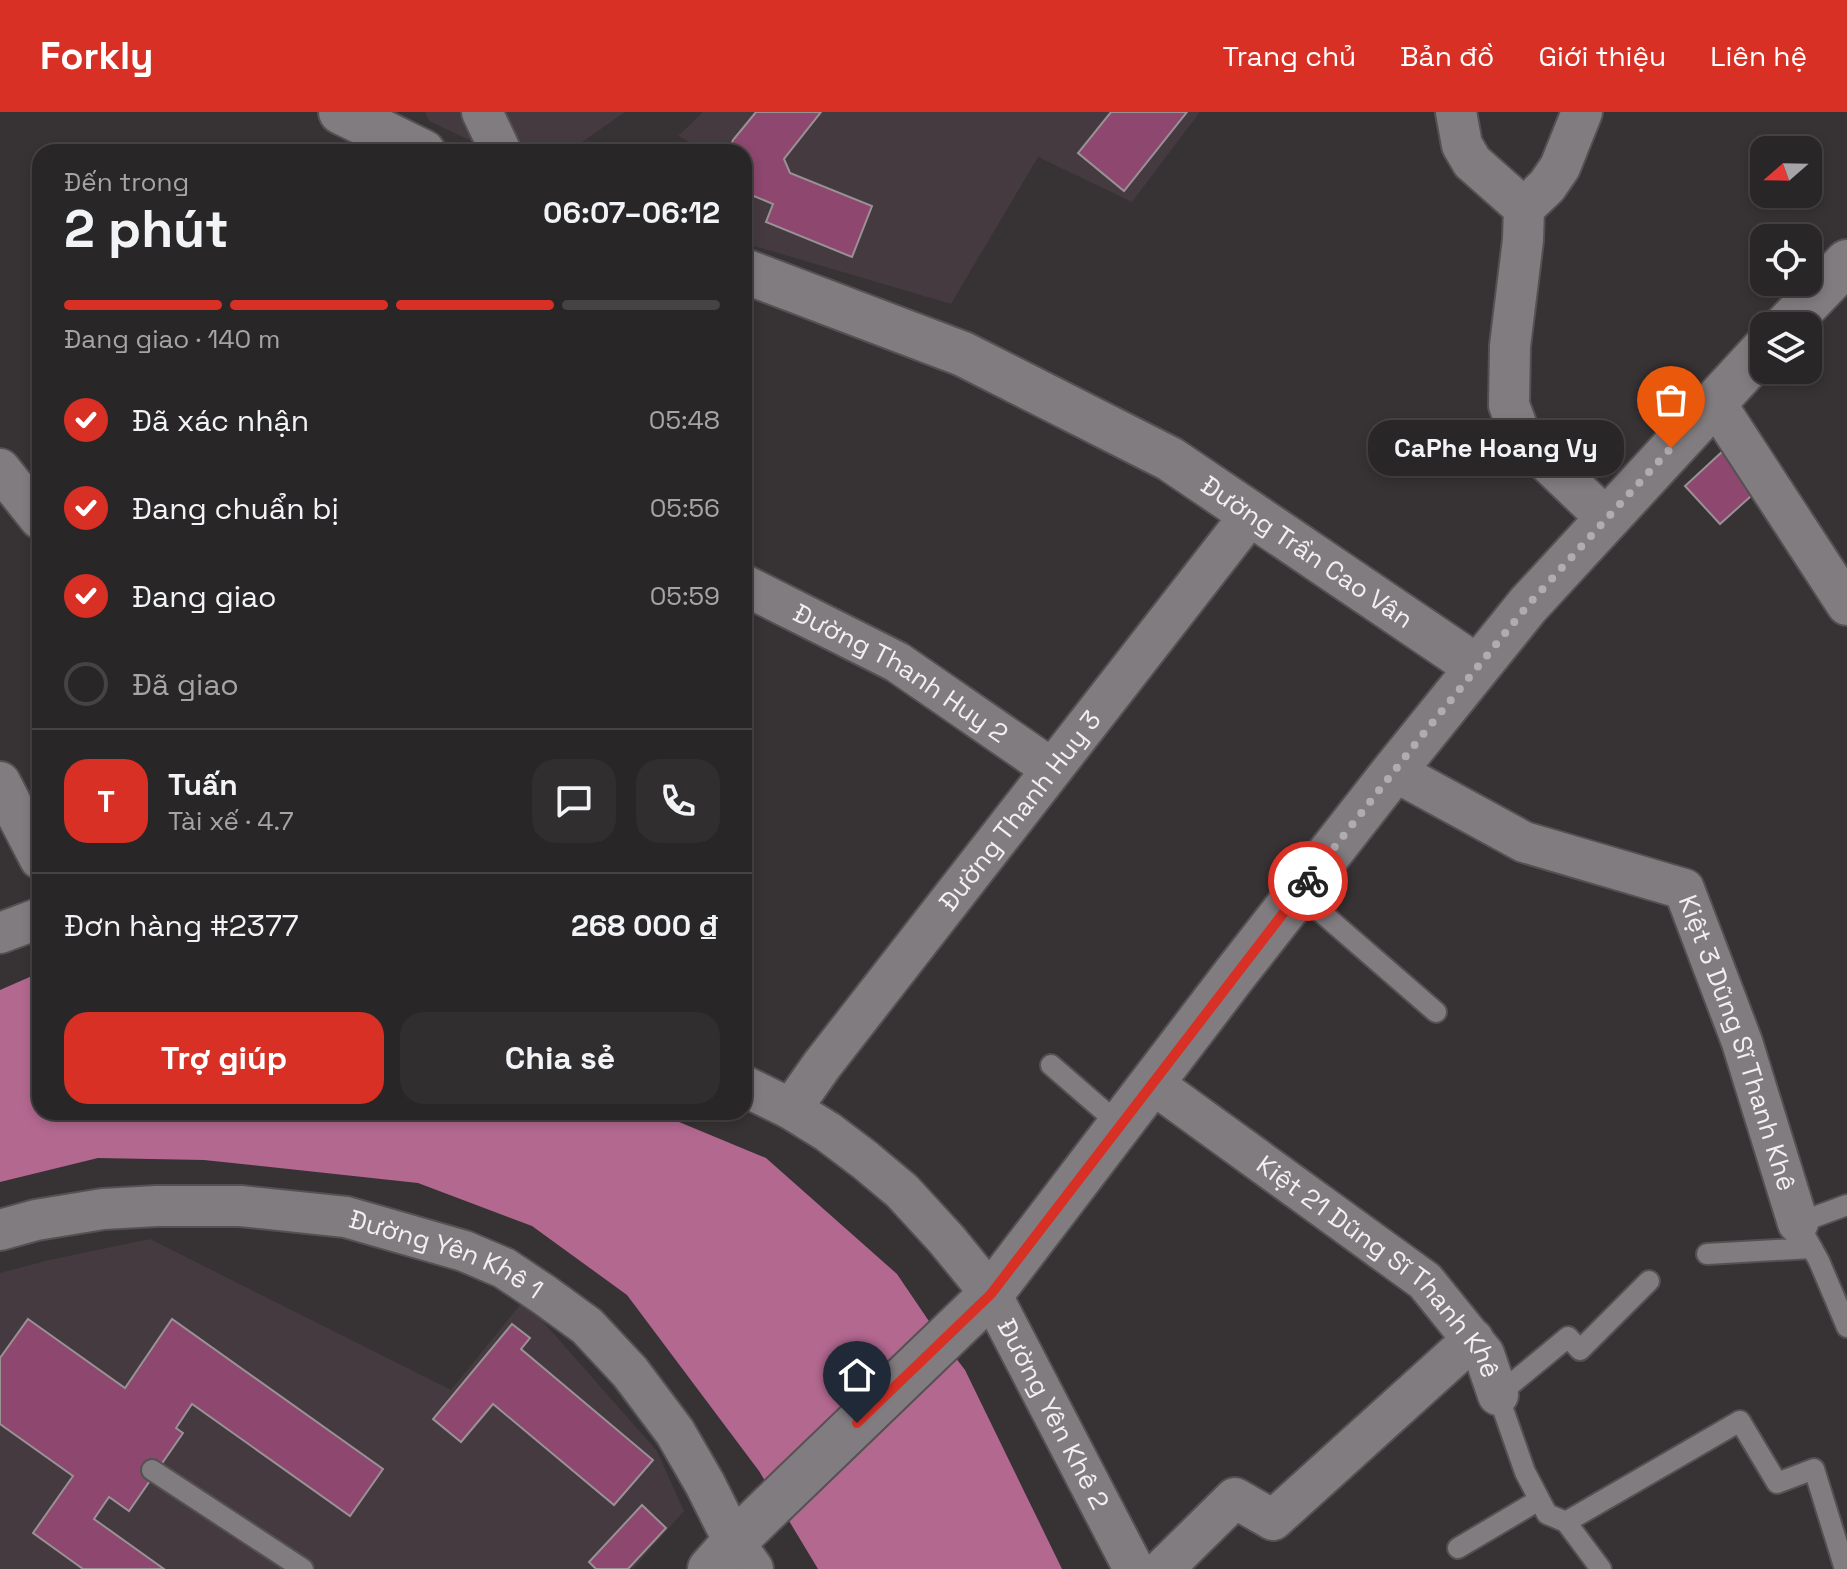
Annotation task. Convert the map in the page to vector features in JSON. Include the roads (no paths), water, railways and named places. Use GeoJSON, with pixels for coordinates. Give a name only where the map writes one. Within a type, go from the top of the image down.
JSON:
{"type":"FeatureCollection","features":[{"type":"Feature","properties":{"kind":"main road"},"geometry":{"type":"LineString","coordinates":[[341,112],[407,144]]}},
{"type":"Feature","properties":{"kind":"main road"},"geometry":{"type":"LineString","coordinates":[[1799,312],[1847,262]]}},
{"type":"Feature","properties":{"kind":"main road","name":"Đường Trần Cao Vân"},"geometry":{"type":"LineString","coordinates":[[752,274],[963,354],[1170,459],[1477,667]]}},
{"type":"Feature","properties":{"kind":"main road"},"geometry":{"type":"LineString","coordinates":[[732,1560],[771,1506],[991,1294],[1477,667],[1528,605],[1750,364]]}},
{"type":"Feature","properties":{"kind":"street"},"geometry":{"type":"LineString","coordinates":[[482,112],[497,144]]}},
{"type":"Feature","properties":{"kind":"street"},"geometry":{"type":"LineString","coordinates":[[1456,112],[1462,145],[1472,162],[1524,208]]}},
{"type":"Feature","properties":{"kind":"street"},"geometry":{"type":"LineString","coordinates":[[1582,112],[1560,167],[1547,186],[1524,208],[1510,346],[1509,405],[1519,432],[1607,519]]}},
{"type":"Feature","properties":{"kind":"street"},"geometry":{"type":"LineString","coordinates":[[1714,401],[1847,605]]}},
{"type":"Feature","properties":{"kind":"street"},"geometry":{"type":"LineString","coordinates":[[0,469],[32,509]]}},
{"type":"Feature","properties":{"kind":"street","name":"Đường Thanh Huy 3"},"geometry":{"type":"LineString","coordinates":[[791,1109],[1251,514]]}},
{"type":"Feature","properties":{"kind":"street","name":"Đường Thanh Huy 2"},"geometry":{"type":"LineString","coordinates":[[752,589],[897,662],[1052,769]]}},
{"type":"Feature","properties":{"kind":"street","name":"Kiệt 3 Dũng Sĩ Thanh Khê"},"geometry":{"type":"LineString","coordinates":[[1394,771],[1524,842],[1684,889],[1742,1042],[1805,1235]]}},
{"type":"Feature","properties":{"kind":"street"},"geometry":{"type":"LineString","coordinates":[[0,782],[32,844]]}},
{"type":"Feature","properties":{"kind":"street"},"geometry":{"type":"LineString","coordinates":[[0,933],[32,921]]}},
{"type":"Feature","properties":{"kind":"street","name":"Kiệt 21 Dũng Sĩ Thanh Khê"},"geometry":{"type":"LineString","coordinates":[[1152,1083],[1425,1281],[1484,1354],[1498,1395]]}},
{"type":"Feature","properties":{"kind":"street","name":"Đường Yên Khê 2"},"geometry":{"type":"LineString","coordinates":[[752,1090],[828,1132],[902,1191],[991,1294],[1134,1569]]}},
{"type":"Feature","properties":{"kind":"street","name":"Đường Yên Khê 1"},"geometry":{"type":"LineString","coordinates":[[0,1230],[36,1220],[103,1209],[240,1206],[346,1217],[464,1251],[504,1268],[587,1326],[630,1372],[675,1432],[705,1484],[732,1560]]}},
{"type":"Feature","properties":{"kind":"street"},"geometry":{"type":"LineString","coordinates":[[1163,1569],[1235,1498],[1273,1520],[1473,1339]]}},
{"type":"Feature","properties":{"kind":"lane"},"geometry":{"type":"LineString","coordinates":[[1299,893],[1436,1012]]}},
{"type":"Feature","properties":{"kind":"lane"},"geometry":{"type":"LineString","coordinates":[[1051,1065],[1120,1125]]}},
{"type":"Feature","properties":{"kind":"lane"},"geometry":{"type":"LineString","coordinates":[[1707,1254],[1805,1235],[1847,1205]]}},
{"type":"Feature","properties":{"kind":"lane"},"geometry":{"type":"LineString","coordinates":[[1805,1235],[1847,1327]]}},
{"type":"Feature","properties":{"kind":"lane"},"geometry":{"type":"LineString","coordinates":[[1498,1395],[1568,1337],[1580,1350],[1649,1281]]}},
{"type":"Feature","properties":{"kind":"lane","name":"Kiệt 21 Dũng Sĩ Thanh Khê"},"geometry":{"type":"LineString","coordinates":[[1498,1395],[1525,1472],[1547,1514],[1566,1522],[1601,1569]]}},
{"type":"Feature","properties":{"kind":"lane"},"geometry":{"type":"LineString","coordinates":[[1566,1522],[1740,1421],[1777,1483],[1814,1469],[1845,1569]]}},
{"type":"Feature","properties":{"kind":"lane"},"geometry":{"type":"LineString","coordinates":[[152,1470],[280,1563],[303,1569]]}},
{"type":"Feature","properties":{"kind":"lane"},"geometry":{"type":"LineString","coordinates":[[1458,1548],[1539,1500]]}},
{"type":"Feature","properties":{"kind":"place","name":"CaPhe Hoang Vy"},"geometry":{"type":"Point","coordinates":[1671,448]}}]}
